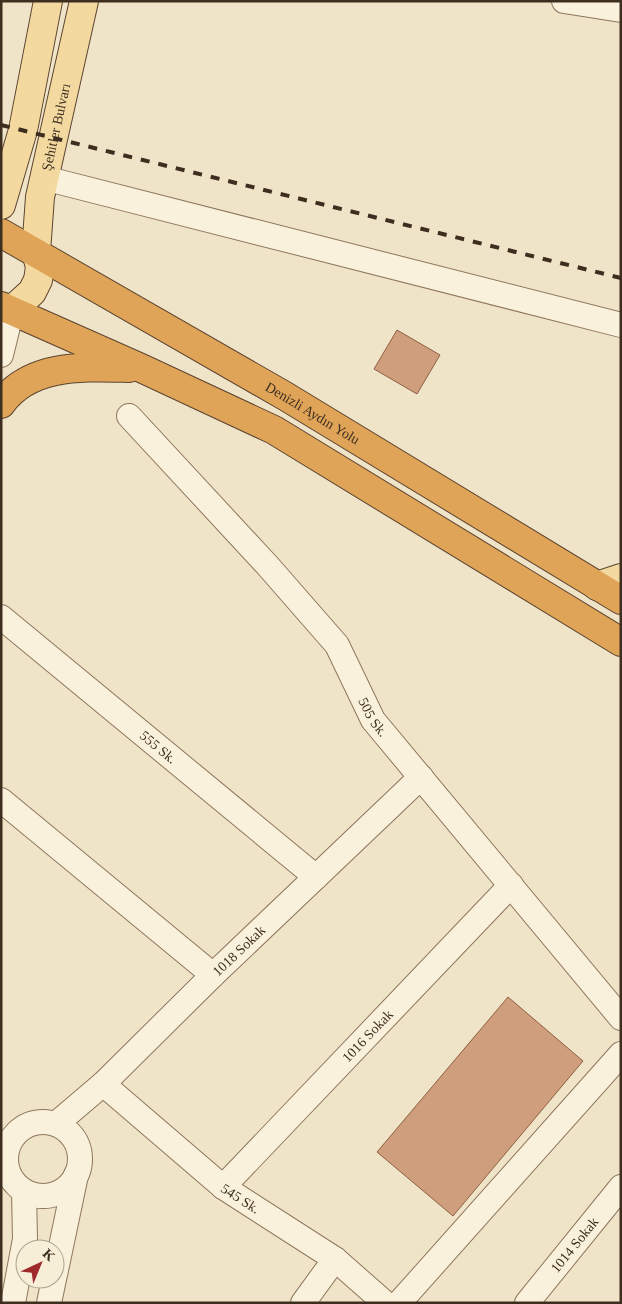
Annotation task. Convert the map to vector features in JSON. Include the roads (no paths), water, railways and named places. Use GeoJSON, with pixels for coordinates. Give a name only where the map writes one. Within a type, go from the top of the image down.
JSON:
{"type":"FeatureCollection","features":[{"type":"Feature","properties":{"kind":"highway","name":"Denizli Aydın Yolu"},"geometry":{"type":"LineString","coordinates":[[1,233],[609,582],[621,600]]}},
{"type":"Feature","properties":{"kind":"highway"},"geometry":{"type":"LineString","coordinates":[[7,308],[274,430],[621,642]]}},
{"type":"Feature","properties":{"kind":"highway"},"geometry":{"type":"LineString","coordinates":[[1,404],[7,396],[29,380],[53,371],[80,367],[141,368]]}},
{"type":"Feature","properties":{"kind":"main road"},"geometry":{"type":"LineString","coordinates":[[1,205],[23,130],[48,1]]}},
{"type":"Feature","properties":{"kind":"main road","name":"Şehitler Bulvarı"},"geometry":{"type":"LineString","coordinates":[[7,308],[32,292],[38,280],[40,267],[36,252],[40,197],[84,1]]}},
{"type":"Feature","properties":{"kind":"street"},"geometry":{"type":"LineString","coordinates":[[564,1],[621,10]]}},
{"type":"Feature","properties":{"kind":"street"},"geometry":{"type":"LineString","coordinates":[[44,178],[621,325]]}},
{"type":"Feature","properties":{"kind":"street"},"geometry":{"type":"LineString","coordinates":[[1,355],[7,308]]}},
{"type":"Feature","properties":{"kind":"street","name":"505 Sk."},"geometry":{"type":"LineString","coordinates":[[128,416],[268,566],[337,644],[373,720],[621,1018]]}},
{"type":"Feature","properties":{"kind":"street","name":"555 Sk."},"geometry":{"type":"LineString","coordinates":[[1,617],[316,877]]}},
{"type":"Feature","properties":{"kind":"street","name":"1018 Sokak"},"geometry":{"type":"LineString","coordinates":[[56,1124],[103,1084],[212,975],[421,777]]}},
{"type":"Feature","properties":{"kind":"street"},"geometry":{"type":"LineString","coordinates":[[1,800],[212,975]]}},
{"type":"Feature","properties":{"kind":"street","name":"1016 Sokak"},"geometry":{"type":"LineString","coordinates":[[223,1186],[510,885]]}},
{"type":"Feature","properties":{"kind":"street"},"geometry":{"type":"LineString","coordinates":[[399,1303],[621,1054]]}},
{"type":"Feature","properties":{"kind":"street","name":"545 Sk."},"geometry":{"type":"LineString","coordinates":[[103,1084],[223,1186],[335,1259],[385,1303]]}},
{"type":"Feature","properties":{"kind":"street"},"geometry":{"type":"LineString","coordinates":[[1,1122],[44,1122],[56,1124],[67,1130],[77,1145],[80,1163],[63,1239]]}},
{"type":"Feature","properties":{"kind":"street"},"geometry":{"type":"LineString","coordinates":[[32,1123],[21,1128],[12,1138],[7,1148],[5,1171],[15,1183],[24,1191],[48,1196],[60,1192],[70,1185],[76,1175]]}},
{"type":"Feature","properties":{"kind":"street","name":"1014 Sokak"},"geometry":{"type":"LineString","coordinates":[[527,1303],[621,1187]]}},
{"type":"Feature","properties":{"kind":"street"},"geometry":{"type":"LineString","coordinates":[[14,1303],[26,1239],[24,1191]]}},
{"type":"Feature","properties":{"kind":"street"},"geometry":{"type":"LineString","coordinates":[[303,1303],[335,1259]]}},
{"type":"Feature","properties":{"kind":"street"},"geometry":{"type":"LineString","coordinates":[[49,1303],[52,1289]]}},
{"type":"Feature","properties":{"kind":"railway"},"geometry":{"type":"LineString","coordinates":[[1,125],[621,278]]}}]}
